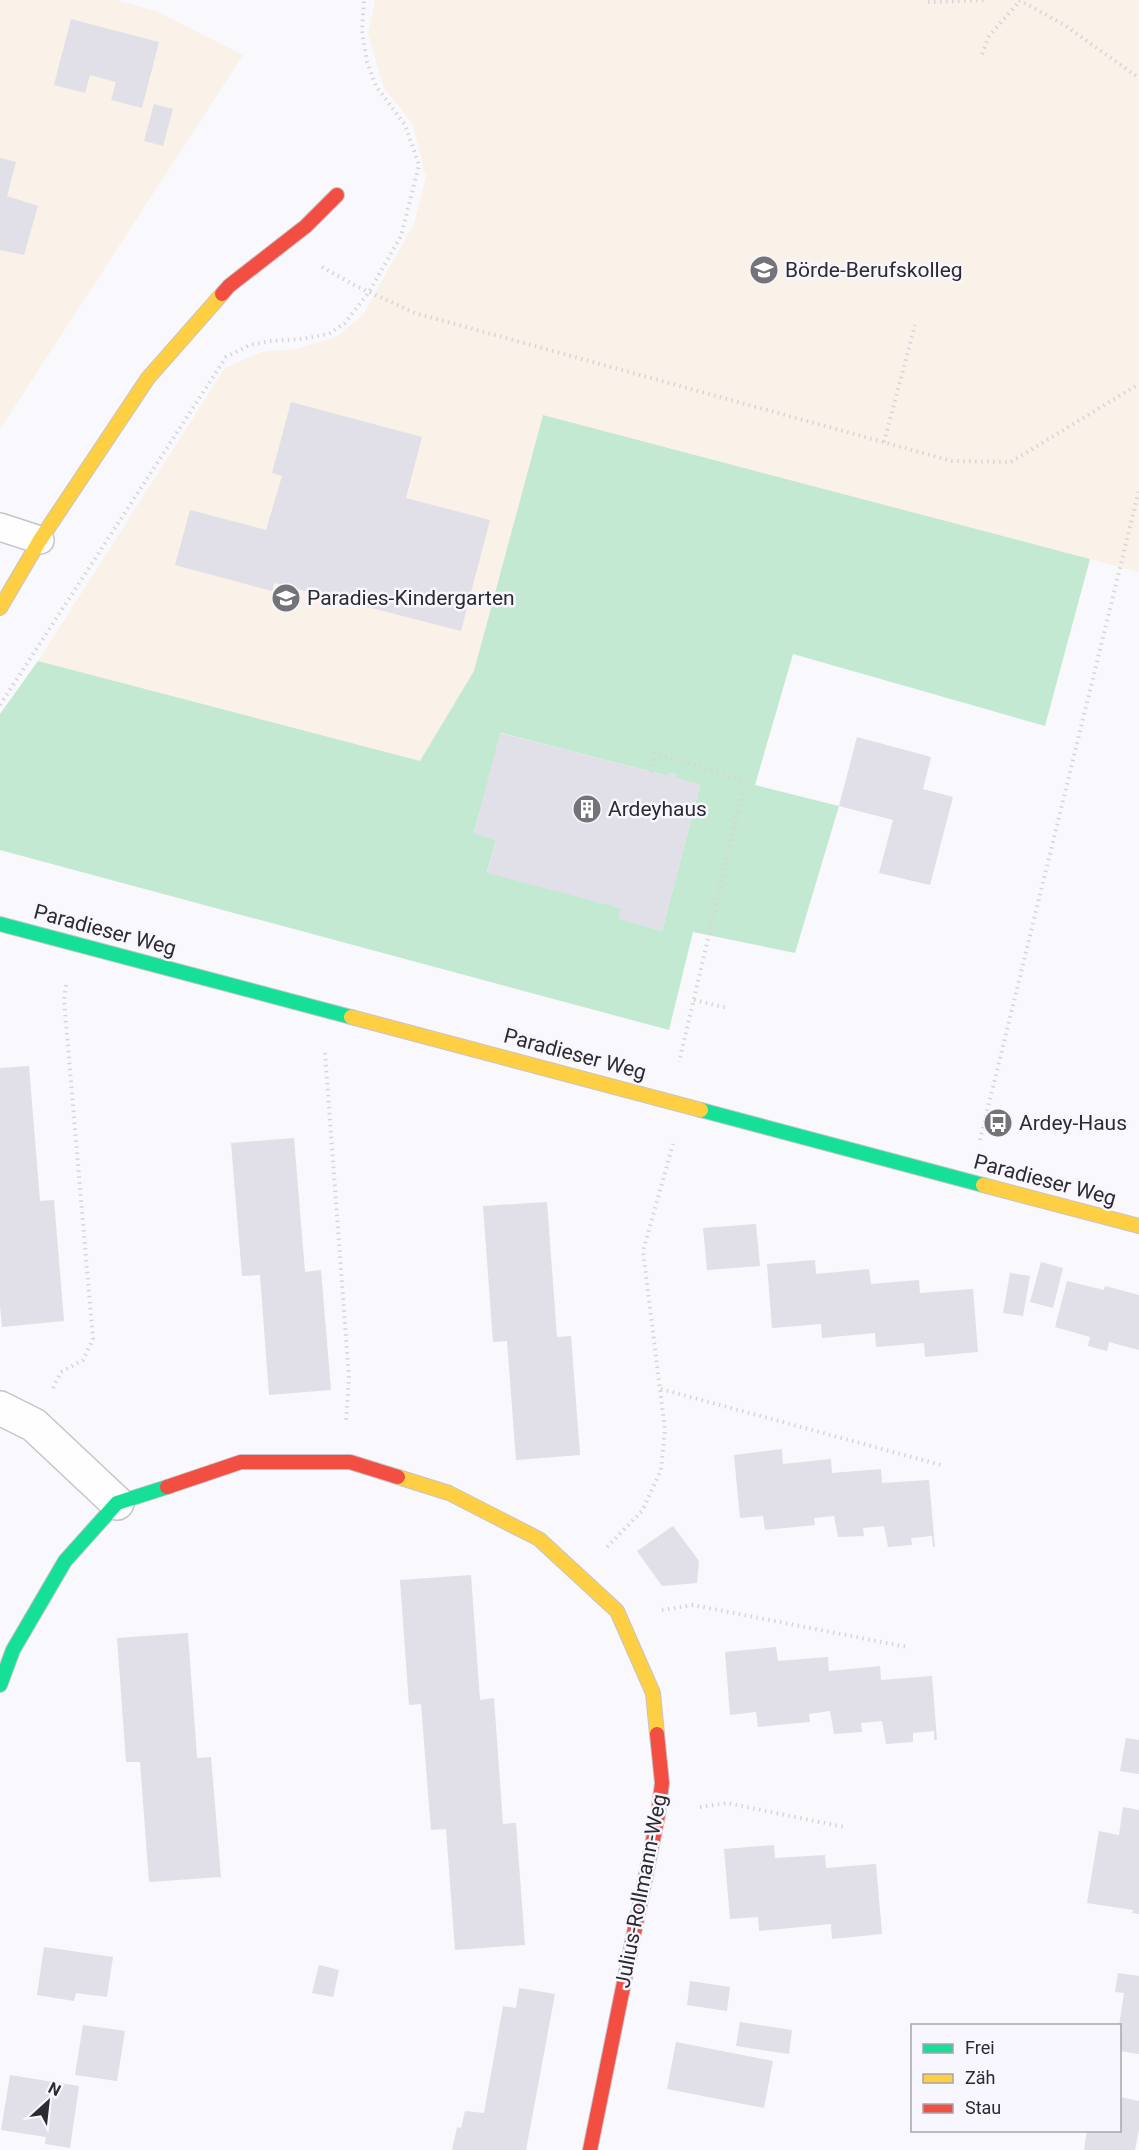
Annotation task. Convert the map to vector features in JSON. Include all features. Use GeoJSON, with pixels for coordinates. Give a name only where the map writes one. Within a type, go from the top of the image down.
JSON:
{"type":"FeatureCollection","features":[{"type":"Feature","properties":{"kind":"street"},"geometry":{"type":"LineString","coordinates":[[0,608],[40,540],[148,378],[229,286],[306,226],[337,195]]}},
{"type":"Feature","properties":{"kind":"street","name":"Paradieser Weg"},"geometry":{"type":"LineString","coordinates":[[0,924],[1139,1226]]}},
{"type":"Feature","properties":{"kind":"street"},"geometry":{"type":"LineString","coordinates":[[0,1408],[34,1425],[117,1503]]}},
{"type":"Feature","properties":{"kind":"street","name":"Julius-Rollmann-Weg"},"geometry":{"type":"LineString","coordinates":[[0,1685],[13,1650],[65,1561],[117,1503],[241,1462],[350,1462],[449,1493],[539,1539],[617,1611],[653,1693],[662,1783],[658,1815],[590,2150]]}},
{"type":"Feature","properties":{"kind":"lane"},"geometry":{"type":"LineString","coordinates":[[0,527],[40,540]]}},
{"type":"Feature","properties":{"kind":"path"},"geometry":{"type":"LineString","coordinates":[[0,705],[226,357],[250,345],[329,334],[345,322],[369,292],[401,236],[419,165],[405,125],[376,86],[367,62],[362,31],[364,0]]}},
{"type":"Feature","properties":{"kind":"path"},"geometry":{"type":"LineString","coordinates":[[928,2],[987,0]]}},
{"type":"Feature","properties":{"kind":"path"},"geometry":{"type":"LineString","coordinates":[[982,54],[989,36],[1020,0],[1063,24],[1139,78]]}},
{"type":"Feature","properties":{"kind":"path"},"geometry":{"type":"LineString","coordinates":[[282,244],[369,292],[415,313],[952,461],[1011,462],[1139,384]]}},
{"type":"Feature","properties":{"kind":"path"},"geometry":{"type":"LineString","coordinates":[[884,442],[915,325]]}},
{"type":"Feature","properties":{"kind":"path"},"geometry":{"type":"LineString","coordinates":[[970,1182],[1139,490]]}},
{"type":"Feature","properties":{"kind":"path"},"geometry":{"type":"LineString","coordinates":[[580,1576],[642,1511],[662,1470],[666,1430],[643,1251],[670,1156],[676,1104],[694,1000],[745,781],[655,753],[651,772]]}},
{"type":"Feature","properties":{"kind":"path"},"geometry":{"type":"LineString","coordinates":[[34,1425],[61,1372],[83,1360],[93,1339],[64,1000],[75,943]]}},
{"type":"Feature","properties":{"kind":"path"},"geometry":{"type":"LineString","coordinates":[[694,1000],[727,1008]]}},
{"type":"Feature","properties":{"kind":"path"},"geometry":{"type":"LineString","coordinates":[[326,1010],[325,1051],[350,1378],[342,1462]]}},
{"type":"Feature","properties":{"kind":"path"},"geometry":{"type":"LineString","coordinates":[[661,1389],[941,1465]]}},
{"type":"Feature","properties":{"kind":"path"},"geometry":{"type":"LineString","coordinates":[[620,1617],[693,1605],[907,1647]]}},
{"type":"Feature","properties":{"kind":"path"},"geometry":{"type":"LineString","coordinates":[[658,1815],[727,1803],[844,1827]]}},
{"type":"Feature","properties":{"kind":"shaded area"},"geometry":{"type":"Polygon","coordinates":[[[0,0],[115,0],[156,11],[243,55],[0,429],[0,0]]]}},
{"type":"Feature","properties":{"kind":"shaded area","name":"Börde-Berufskolleg"},"geometry":{"type":"Polygon","coordinates":[[[375,0],[1139,0],[1139,572],[543,416],[474,671],[420,762],[38,661],[225,368],[261,352],[295,349],[336,337],[363,315],[414,224],[426,177],[412,123],[384,88],[368,34],[375,0]]]}},
{"type":"Feature","properties":{"kind":"green space"},"geometry":{"type":"Polygon","coordinates":[[[543,415],[1090,559],[1045,726],[793,654],[755,785],[839,806],[795,953],[693,932],[669,1030],[0,850],[0,714],[38,661],[420,761],[474,671],[543,415]],[[501,733],[474,833],[496,840],[487,872],[621,908],[619,919],[662,931],[700,785],[676,778],[676,774],[670,773],[668,776],[501,733]]]}},
{"type":"Feature","properties":{"kind":"building"},"geometry":{"type":"Polygon","coordinates":[[[71,19],[159,42],[142,108],[111,100],[116,82],[90,75],[85,93],[54,85],[71,19]]]}},
{"type":"Feature","properties":{"kind":"building"},"geometry":{"type":"Polygon","coordinates":[[[154,104],[173,109],[163,146],[144,141],[154,104]]]}},
{"type":"Feature","properties":{"kind":"building"},"geometry":{"type":"Polygon","coordinates":[[[0,158],[16,162],[7,196],[38,206],[24,255],[0,250],[0,158]]]}},
{"type":"Feature","properties":{"kind":"building"},"geometry":{"type":"Polygon","coordinates":[[[291,402],[422,437],[406,498],[490,520],[461,631],[274,583],[272,591],[175,565],[190,510],[266,530],[282,476],[272,473],[291,402]]]}},
{"type":"Feature","properties":{"kind":"building","name":"Ardeyhaus"},"geometry":{"type":"Polygon","coordinates":[[[500,733],[668,776],[669,772],[677,775],[676,778],[700,785],[662,931],[618,919],[621,908],[487,873],[496,840],[474,834],[500,733]]]}},
{"type":"Feature","properties":{"kind":"building"},"geometry":{"type":"Polygon","coordinates":[[[857,737],[931,757],[923,789],[953,797],[930,885],[879,873],[893,820],[839,806],[857,737]]]}},
{"type":"Feature","properties":{"kind":"building"},"geometry":{"type":"Polygon","coordinates":[[[29,1066],[40,1201],[54,1200],[64,1321],[2,1327],[0,1306],[0,1068],[29,1066]]]}},
{"type":"Feature","properties":{"kind":"building"},"geometry":{"type":"Polygon","coordinates":[[[294,1138],[305,1272],[321,1270],[331,1390],[269,1395],[260,1275],[242,1276],[231,1143],[294,1138]]]}},
{"type":"Feature","properties":{"kind":"building"},"geometry":{"type":"Polygon","coordinates":[[[547,1202],[557,1337],[571,1336],[580,1455],[516,1460],[507,1341],[493,1342],[483,1206],[547,1202]]]}},
{"type":"Feature","properties":{"kind":"building"},"geometry":{"type":"Polygon","coordinates":[[[756,1224],[760,1266],[707,1270],[703,1228],[756,1224]]]}},
{"type":"Feature","properties":{"kind":"building"},"geometry":{"type":"Polygon","coordinates":[[[815,1260],[816,1274],[869,1269],[871,1284],[919,1280],[920,1293],[973,1289],[978,1352],[925,1357],[924,1343],[876,1347],[875,1333],[822,1338],[821,1324],[772,1328],[767,1264],[815,1260]]]}},
{"type":"Feature","properties":{"kind":"building"},"geometry":{"type":"Polygon","coordinates":[[[1041,1262],[1063,1268],[1053,1308],[1030,1302],[1041,1262]]]}},
{"type":"Feature","properties":{"kind":"building"},"geometry":{"type":"Polygon","coordinates":[[[1010,1273],[1030,1276],[1023,1316],[1003,1313],[1010,1273]]]}},
{"type":"Feature","properties":{"kind":"building"},"geometry":{"type":"Polygon","coordinates":[[[1067,1281],[1104,1290],[1105,1286],[1139,1295],[1139,1350],[1109,1342],[1107,1351],[1088,1346],[1090,1337],[1055,1327],[1067,1281]]]}},
{"type":"Feature","properties":{"kind":"building"},"geometry":{"type":"Polygon","coordinates":[[[782,1449],[783,1464],[831,1459],[832,1473],[881,1469],[882,1483],[929,1480],[935,1547],[933,1547],[932,1536],[911,1538],[912,1545],[888,1547],[884,1526],[863,1528],[864,1536],[838,1537],[834,1516],[814,1518],[815,1525],[765,1530],[763,1516],[740,1518],[734,1455],[782,1449]]]}},
{"type":"Feature","properties":{"kind":"building"},"geometry":{"type":"Polygon","coordinates":[[[673,1526],[699,1561],[697,1583],[662,1586],[637,1551],[673,1526]]]}},
{"type":"Feature","properties":{"kind":"building"},"geometry":{"type":"Polygon","coordinates":[[[471,1575],[480,1700],[494,1698],[503,1824],[516,1823],[525,1945],[455,1950],[446,1829],[431,1830],[421,1704],[409,1705],[400,1580],[471,1575]]]}},
{"type":"Feature","properties":{"kind":"building"},"geometry":{"type":"Polygon","coordinates":[[[188,1633],[197,1758],[211,1757],[221,1877],[149,1882],[140,1762],[126,1762],[117,1638],[188,1633]]]}},
{"type":"Feature","properties":{"kind":"building"},"geometry":{"type":"Polygon","coordinates":[[[776,1647],[778,1661],[828,1657],[829,1671],[880,1666],[881,1680],[932,1676],[937,1740],[934,1740],[934,1731],[913,1733],[913,1742],[886,1744],[882,1721],[861,1723],[862,1732],[834,1734],[830,1711],[809,1714],[810,1722],[758,1727],[756,1712],[730,1715],[725,1652],[776,1647]]]}},
{"type":"Feature","properties":{"kind":"building"},"geometry":{"type":"Polygon","coordinates":[[[1126,1738],[1139,1740],[1139,1774],[1120,1771],[1126,1738]]]}},
{"type":"Feature","properties":{"kind":"building"},"geometry":{"type":"Polygon","coordinates":[[[1123,1807],[1139,1810],[1139,1914],[1132,1913],[1133,1910],[1087,1903],[1099,1831],[1119,1835],[1123,1807]]]}},
{"type":"Feature","properties":{"kind":"building"},"geometry":{"type":"Polygon","coordinates":[[[774,1845],[775,1858],[825,1855],[826,1868],[876,1864],[882,1934],[832,1939],[831,1924],[759,1931],[758,1917],[730,1919],[724,1849],[774,1845]]]}},
{"type":"Feature","properties":{"kind":"building"},"geometry":{"type":"Polygon","coordinates":[[[44,1947],[113,1957],[107,1997],[76,1993],[74,2001],[37,1995],[44,1947]]]}},
{"type":"Feature","properties":{"kind":"building"},"geometry":{"type":"Polygon","coordinates":[[[319,1965],[339,1970],[333,1997],[312,1993],[319,1965]]]}},
{"type":"Feature","properties":{"kind":"building"},"geometry":{"type":"Polygon","coordinates":[[[1118,1973],[1139,1976],[1139,2054],[1121,2051],[1119,2024],[1124,1993],[1115,1992],[1118,1973]]]}},
{"type":"Feature","properties":{"kind":"building"},"geometry":{"type":"Polygon","coordinates":[[[690,1981],[730,1987],[727,2011],[687,2005],[690,1981]]]}},
{"type":"Feature","properties":{"kind":"building"},"geometry":{"type":"Polygon","coordinates":[[[519,1988],[555,1994],[526,2150],[452,2150],[457,2127],[461,2128],[465,2111],[484,2113],[503,2006],[516,2008],[519,1988]]]}},
{"type":"Feature","properties":{"kind":"building"},"geometry":{"type":"Polygon","coordinates":[[[740,2022],[792,2030],[789,2054],[736,2046],[740,2022]]]}},
{"type":"Feature","properties":{"kind":"building"},"geometry":{"type":"Polygon","coordinates":[[[83,2025],[125,2031],[117,2081],[75,2075],[83,2025]]]}},
{"type":"Feature","properties":{"kind":"building"},"geometry":{"type":"Polygon","coordinates":[[[676,2042],[773,2061],[764,2108],[667,2089],[676,2042]]]}},
{"type":"Feature","properties":{"kind":"building"},"geometry":{"type":"Polygon","coordinates":[[[10,2075],[79,2086],[70,2148],[45,2144],[46,2137],[1,2130],[10,2075]]]}},
{"type":"Feature","properties":{"kind":"building"},"geometry":{"type":"Polygon","coordinates":[[[1121,2097],[1139,2101],[1139,2129],[1135,2150],[1084,2150],[1087,2132],[1121,2132],[1121,2097]]]}},
{"type":"Feature","properties":{"kind":"traffic: fast"},"geometry":{"type":"LineString","coordinates":[[0,924],[351,1017]]}},
{"type":"Feature","properties":{"kind":"traffic: fast"},"geometry":{"type":"LineString","coordinates":[[701,1110],[983,1185]]}},
{"type":"Feature","properties":{"kind":"traffic: fast"},"geometry":{"type":"LineString","coordinates":[[0,1685],[13,1650],[65,1561],[117,1503],[167,1487]]}},
{"type":"Feature","properties":{"kind":"traffic: slow"},"geometry":{"type":"LineString","coordinates":[[0,608],[40,540],[148,378],[222,294]]}},
{"type":"Feature","properties":{"kind":"traffic: slow"},"geometry":{"type":"LineString","coordinates":[[351,1017],[701,1110]]}},
{"type":"Feature","properties":{"kind":"traffic: slow"},"geometry":{"type":"LineString","coordinates":[[983,1185],[1139,1226]]}},
{"type":"Feature","properties":{"kind":"traffic: slow"},"geometry":{"type":"LineString","coordinates":[[398,1477],[449,1493],[539,1539],[617,1611],[653,1693],[657,1734]]}},
{"type":"Feature","properties":{"kind":"traffic: jam"},"geometry":{"type":"LineString","coordinates":[[222,294],[229,286],[306,226],[337,195]]}},
{"type":"Feature","properties":{"kind":"traffic: jam"},"geometry":{"type":"LineString","coordinates":[[167,1487],[241,1462],[350,1462],[398,1477]]}},
{"type":"Feature","properties":{"kind":"traffic: jam"},"geometry":{"type":"LineString","coordinates":[[590,2150],[658,1815],[662,1783],[657,1734]]}},
{"type":"Feature","properties":{"kind":"place","name":"Börde-Berufskolleg"},"geometry":{"type":"Point","coordinates":[764,270]}},
{"type":"Feature","properties":{"kind":"place","name":"Paradies-Kindergarten"},"geometry":{"type":"Point","coordinates":[286,598]}},
{"type":"Feature","properties":{"kind":"place","name":"Ardeyhaus"},"geometry":{"type":"Point","coordinates":[587,809]}},
{"type":"Feature","properties":{"kind":"place","name":"Ardey-Haus"},"geometry":{"type":"Point","coordinates":[998,1123]}}]}
